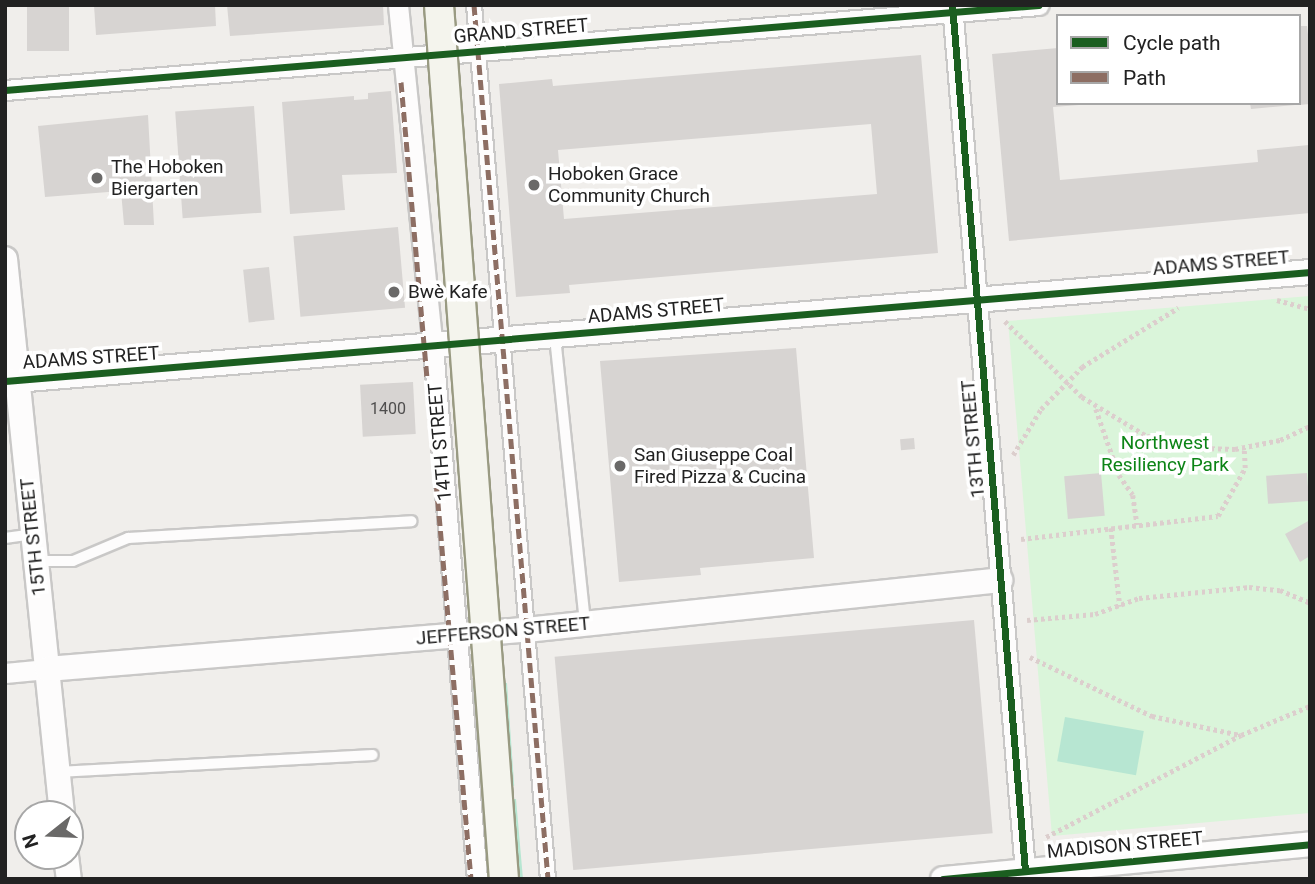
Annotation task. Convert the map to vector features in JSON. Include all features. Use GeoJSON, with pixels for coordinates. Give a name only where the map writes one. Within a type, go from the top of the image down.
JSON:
{"type":"FeatureCollection","features":[{"type":"Feature","properties":{"kind":"main road","name":"14TH STREET"},"geometry":{"type":"LineString","coordinates":[[439,5],[504,879]]}},
{"type":"Feature","properties":{"kind":"street","name":"14TH STREET"},"geometry":{"type":"LineString","coordinates":[[398,5],[453,635],[471,879]]}},
{"type":"Feature","properties":{"kind":"street"},"geometry":{"type":"LineString","coordinates":[[474,5],[548,879]]}},
{"type":"Feature","properties":{"kind":"street","name":"GRAND STREET"},"geometry":{"type":"LineString","coordinates":[[5,89],[952,9],[1039,5]]}},
{"type":"Feature","properties":{"kind":"street","name":"13TH STREET"},"geometry":{"type":"LineString","coordinates":[[952,9],[1025,870]]}},
{"type":"Feature","properties":{"kind":"street","name":"14TH STREET"},"geometry":{"type":"LineString","coordinates":[[401,82],[429,348]]}},
{"type":"Feature","properties":{"kind":"street","name":"15TH STREET"},"geometry":{"type":"LineString","coordinates":[[5,260],[11,380],[33,534],[61,800]]}},
{"type":"Feature","properties":{"kind":"street","name":"ADAMS STREET"},"geometry":{"type":"LineString","coordinates":[[11,380],[429,348],[1310,272]]}},
{"type":"Feature","properties":{"kind":"street","name":"JEFFERSON STREET"},"geometry":{"type":"LineString","coordinates":[[5,673],[585,624],[1000,580]]}},
{"type":"Feature","properties":{"kind":"street","name":"14TH STREET"},"geometry":{"type":"LineString","coordinates":[[453,635],[477,879]]}},
{"type":"Feature","properties":{"kind":"street","name":"MADISON STREET"},"geometry":{"type":"LineString","coordinates":[[943,879],[1310,844]]}},
{"type":"Feature","properties":{"kind":"lane"},"geometry":{"type":"LineString","coordinates":[[555,336],[585,624]]}},
{"type":"Feature","properties":{"kind":"lane"},"geometry":{"type":"LineString","coordinates":[[36,561],[73,561],[128,538],[411,521]]}},
{"type":"Feature","properties":{"kind":"lane"},"geometry":{"type":"LineString","coordinates":[[5,538],[33,534]]}},
{"type":"Feature","properties":{"kind":"lane"},"geometry":{"type":"LineString","coordinates":[[58,772],[373,755]]}},
{"type":"Feature","properties":{"kind":"path"},"geometry":{"type":"LineString","coordinates":[[1013,455],[1041,409],[1066,382],[1102,351],[1187,303]]}},
{"type":"Feature","properties":{"kind":"path"},"geometry":{"type":"LineString","coordinates":[[1001,316],[1066,382],[1094,406],[1125,426],[1171,443],[1244,448],[1280,440],[1310,426]]}},
{"type":"Feature","properties":{"kind":"path"},"geometry":{"type":"LineString","coordinates":[[1094,406],[1119,475],[1133,495],[1137,525]]}},
{"type":"Feature","properties":{"kind":"path"},"geometry":{"type":"LineString","coordinates":[[1021,539],[1217,516],[1245,468],[1244,448]]}},
{"type":"Feature","properties":{"kind":"path"},"geometry":{"type":"LineString","coordinates":[[1111,528],[1120,607]]}},
{"type":"Feature","properties":{"kind":"path"},"geometry":{"type":"LineString","coordinates":[[1027,620],[1095,614],[1139,598],[1249,587],[1288,592],[1310,603]]}},
{"type":"Feature","properties":{"kind":"path"},"geometry":{"type":"LineString","coordinates":[[1030,657],[1152,716],[1241,735]]}},
{"type":"Feature","properties":{"kind":"path"},"geometry":{"type":"LineString","coordinates":[[1046,837],[1241,735],[1310,706]]}},
{"type":"Feature","properties":{"kind":"green space","name":"Northwest Resiliency Park"},"geometry":{"type":"Polygon","coordinates":[[[1310,296],[1310,813],[1052,836],[1008,321],[1310,296]]]}},
{"type":"Feature","properties":{"kind":"green space"},"geometry":{"type":"Polygon","coordinates":[[[507,683],[514,786],[474,789],[467,686],[507,683]]]}},
{"type":"Feature","properties":{"kind":"green space"},"geometry":{"type":"Polygon","coordinates":[[[1065,717],[1144,731],[1136,775],[1057,761],[1065,717]]]}},
{"type":"Feature","properties":{"kind":"green space"},"geometry":{"type":"Polygon","coordinates":[[[516,799],[523,879],[482,879],[475,803],[516,799]]]}},
{"type":"Feature","properties":{"kind":"building"},"geometry":{"type":"Polygon","coordinates":[[[27,5],[69,5],[69,51],[27,51],[27,5]]]}},
{"type":"Feature","properties":{"kind":"building"},"geometry":{"type":"Polygon","coordinates":[[[94,5],[215,5],[216,26],[96,35],[94,5]]]}},
{"type":"Feature","properties":{"kind":"building"},"geometry":{"type":"Polygon","coordinates":[[[227,5],[383,5],[384,25],[230,36],[227,5]]]}},
{"type":"Feature","properties":{"kind":"building"},"geometry":{"type":"Polygon","coordinates":[[[1301,26],[1307,26],[1310,52],[1310,104],[1301,105],[1301,26]]]}},
{"type":"Feature","properties":{"kind":"building"},"geometry":{"type":"Polygon","coordinates":[[[1056,48],[1056,105],[1079,105],[1053,107],[1060,180],[1258,162],[1257,150],[1309,145],[1310,213],[1009,241],[992,54],[1056,48]]]}},
{"type":"Feature","properties":{"kind":"building"},"geometry":{"type":"Polygon","coordinates":[[[921,55],[938,253],[569,285],[570,293],[516,297],[499,84],[552,79],[553,86],[921,55]],[[871,124],[558,150],[564,219],[877,194],[871,124]]]}},
{"type":"Feature","properties":{"kind":"building"},"geometry":{"type":"Polygon","coordinates":[[[391,91],[397,173],[342,175],[345,210],[290,214],[282,102],[354,96],[354,100],[368,99],[368,93],[391,91]]]}},
{"type":"Feature","properties":{"kind":"building"},"geometry":{"type":"Polygon","coordinates":[[[1250,105],[1295,105],[1251,109],[1250,105]]]}},
{"type":"Feature","properties":{"kind":"building"},"geometry":{"type":"Polygon","coordinates":[[[254,106],[261,213],[183,218],[175,112],[254,106]]]}},
{"type":"Feature","properties":{"kind":"building","name":"The Hoboken Biergarten"},"geometry":{"type":"Polygon","coordinates":[[[148,115],[154,225],[124,225],[121,191],[45,197],[38,126],[148,115]]]}},
{"type":"Feature","properties":{"kind":"building"},"geometry":{"type":"Polygon","coordinates":[[[398,227],[405,308],[300,317],[293,236],[398,227]]]}},
{"type":"Feature","properties":{"kind":"building"},"geometry":{"type":"Polygon","coordinates":[[[269,267],[275,320],[249,322],[243,270],[269,267]]]}},
{"type":"Feature","properties":{"kind":"building"},"geometry":{"type":"Polygon","coordinates":[[[796,348],[814,558],[700,568],[701,575],[619,582],[600,361],[796,348]]]}},
{"type":"Feature","properties":{"kind":"building"},"geometry":{"type":"Polygon","coordinates":[[[413,382],[416,434],[363,437],[360,385],[413,382]]]}},
{"type":"Feature","properties":{"kind":"building"},"geometry":{"type":"Polygon","coordinates":[[[914,438],[915,449],[901,450],[900,439],[914,438]]]}},
{"type":"Feature","properties":{"kind":"building"},"geometry":{"type":"Polygon","coordinates":[[[1101,473],[1105,516],[1068,519],[1064,476],[1101,473]]]}},
{"type":"Feature","properties":{"kind":"building"},"geometry":{"type":"Polygon","coordinates":[[[1307,473],[1309,501],[1268,504],[1266,476],[1307,473]]]}},
{"type":"Feature","properties":{"kind":"building"},"geometry":{"type":"Polygon","coordinates":[[[1310,520],[1310,556],[1300,562],[1285,534],[1310,520]]]}},
{"type":"Feature","properties":{"kind":"building"},"geometry":{"type":"Polygon","coordinates":[[[974,620],[993,833],[573,870],[555,657],[974,620]]]}},
{"type":"Feature","properties":{"kind":"marked path"},"geometry":{"type":"LineString","coordinates":[[474,5],[548,879]]}},
{"type":"Feature","properties":{"kind":"marked path"},"geometry":{"type":"LineString","coordinates":[[401,82],[471,879]]}},
{"type":"Feature","properties":{"kind":"cycle path"},"geometry":{"type":"LineString","coordinates":[[952,5],[1025,870]]}},
{"type":"Feature","properties":{"kind":"cycle path"},"geometry":{"type":"LineString","coordinates":[[5,90],[1039,5]]}},
{"type":"Feature","properties":{"kind":"cycle path"},"geometry":{"type":"LineString","coordinates":[[5,381],[1310,272]]}},
{"type":"Feature","properties":{"kind":"cycle path"},"geometry":{"type":"LineString","coordinates":[[943,879],[1310,844]]}},
{"type":"Feature","properties":{"kind":"place","name":"The Hoboken Biergarten"},"geometry":{"type":"Point","coordinates":[97,178]}},
{"type":"Feature","properties":{"kind":"place","name":"Hoboken Grace Community Church"},"geometry":{"type":"Point","coordinates":[534,185]}},
{"type":"Feature","properties":{"kind":"place","name":"Bwè Kafe"},"geometry":{"type":"Point","coordinates":[394,292]}},
{"type":"Feature","properties":{"kind":"place","name":"San Giuseppe Coal Fired Pizza & Cucina"},"geometry":{"type":"Point","coordinates":[620,466]}}]}
